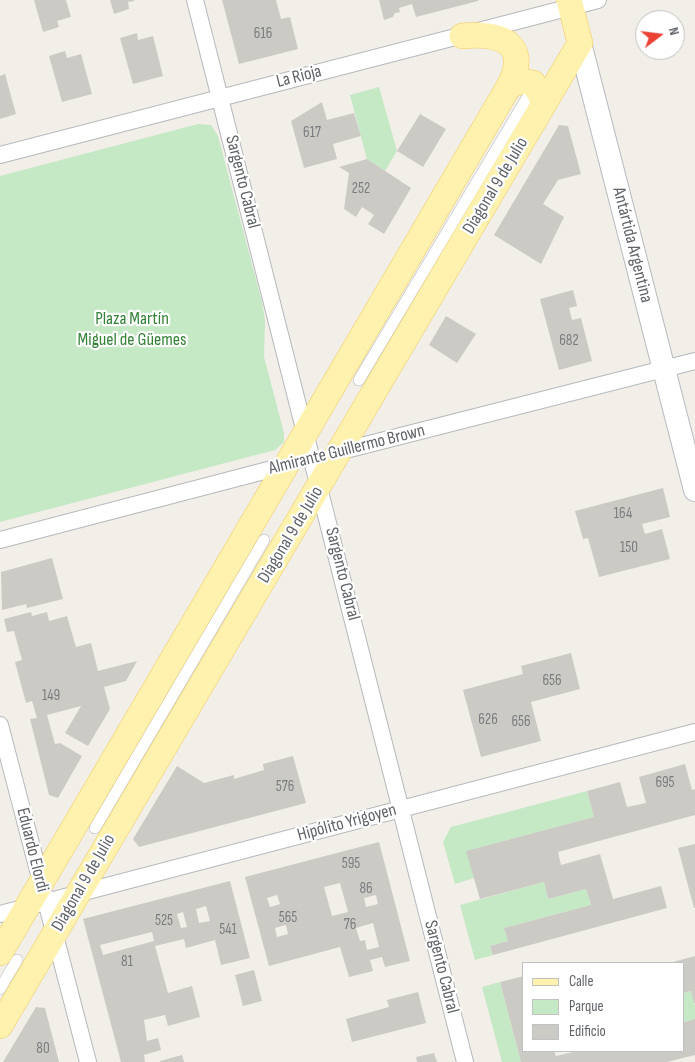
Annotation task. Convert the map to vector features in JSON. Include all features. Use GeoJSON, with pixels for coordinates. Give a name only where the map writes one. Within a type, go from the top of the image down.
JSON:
{"type":"FeatureCollection","features":[{"type":"Feature","properties":{"kind":"main road","name":"Antártida Argentina"},"geometry":{"type":"LineString","coordinates":[[570,4],[695,490]]}},
{"type":"Feature","properties":{"kind":"main road","name":"Diagonal 9 de Julio"},"geometry":{"type":"LineString","coordinates":[[0,1026],[13,958],[38,897],[95,828],[264,541],[286,466],[306,431],[359,380],[526,97],[516,56],[502,38],[486,34],[462,36]]}},
{"type":"Feature","properties":{"kind":"main road","name":"Diagonal 9 de Julio"},"geometry":{"type":"LineString","coordinates":[[13,958],[54,934],[79,893],[95,828],[264,541],[320,487],[339,452],[359,380],[526,97],[580,43]]}},
{"type":"Feature","properties":{"kind":"street","name":"Sargento Cabral"},"geometry":{"type":"LineString","coordinates":[[195,0],[466,1062]]}},
{"type":"Feature","properties":{"kind":"street","name":"La Rioja"},"geometry":{"type":"LineString","coordinates":[[0,155],[462,36],[570,4],[598,0]]}},
{"type":"Feature","properties":{"kind":"street","name":"Almirante Guillermo Brown"},"geometry":{"type":"LineString","coordinates":[[0,540],[695,361]]}},
{"type":"Feature","properties":{"kind":"street","name":"Eduardo Elordi"},"geometry":{"type":"LineString","coordinates":[[0,725],[38,897],[54,934],[88,1062]]}},
{"type":"Feature","properties":{"kind":"street","name":"Hipólito Yrigoyen"},"geometry":{"type":"LineString","coordinates":[[0,914],[38,897],[79,893],[695,732]]}},
{"type":"Feature","properties":{"kind":"street"},"geometry":{"type":"LineString","coordinates":[[0,989],[13,958]]}},
{"type":"Feature","properties":{"kind":"green space"},"geometry":{"type":"Polygon","coordinates":[[[379,87],[397,151],[385,171],[367,159],[350,95],[379,87]]]}},
{"type":"Feature","properties":{"kind":"green space","name":"Plaza Martín Miguel de Güemes"},"geometry":{"type":"Polygon","coordinates":[[[198,124],[211,125],[218,136],[262,302],[265,321],[264,357],[284,433],[284,442],[275,450],[0,522],[0,176],[198,124]]]}},
{"type":"Feature","properties":{"kind":"green space"},"geometry":{"type":"Polygon","coordinates":[[[587,791],[594,817],[467,851],[474,878],[455,884],[443,842],[451,827],[587,791]]]}},
{"type":"Feature","properties":{"kind":"green space"},"geometry":{"type":"Polygon","coordinates":[[[544,882],[548,899],[586,889],[591,905],[504,928],[508,941],[490,946],[493,955],[475,960],[460,905],[544,882]]]}},
{"type":"Feature","properties":{"kind":"green space"},"geometry":{"type":"Polygon","coordinates":[[[500,982],[521,1062],[502,1062],[482,987],[500,982]]]}},
{"type":"Feature","properties":{"kind":"green space"},"geometry":{"type":"Polygon","coordinates":[[[691,991],[695,1006],[695,1019],[685,1022],[685,993],[691,991]]]}},
{"type":"Feature","properties":{"kind":"building"},"geometry":{"type":"Polygon","coordinates":[[[34,0],[66,0],[71,17],[57,21],[59,27],[43,32],[34,0]]]}},
{"type":"Feature","properties":{"kind":"building"},"geometry":{"type":"Polygon","coordinates":[[[110,0],[134,1],[128,2],[129,9],[114,14],[110,0]]]}},
{"type":"Feature","properties":{"kind":"building"},"geometry":{"type":"Polygon","coordinates":[[[222,0],[276,0],[281,19],[290,17],[298,49],[239,64],[222,0]]]}},
{"type":"Feature","properties":{"kind":"building"},"geometry":{"type":"Polygon","coordinates":[[[379,0],[478,1],[416,17],[412,4],[399,8],[400,12],[384,20],[379,0]]]}},
{"type":"Feature","properties":{"kind":"building"},"geometry":{"type":"Polygon","coordinates":[[[137,33],[138,40],[153,36],[163,76],[133,84],[120,38],[137,33]]]}},
{"type":"Feature","properties":{"kind":"building"},"geometry":{"type":"Polygon","coordinates":[[[65,51],[67,58],[81,54],[92,94],[62,102],[49,56],[65,51]]]}},
{"type":"Feature","properties":{"kind":"building"},"geometry":{"type":"Polygon","coordinates":[[[5,74],[16,114],[0,119],[0,76],[5,74]]]}},
{"type":"Feature","properties":{"kind":"building"},"geometry":{"type":"Polygon","coordinates":[[[322,102],[327,120],[354,113],[361,136],[333,144],[337,159],[304,168],[291,121],[322,102]]]}},
{"type":"Feature","properties":{"kind":"building"},"geometry":{"type":"Polygon","coordinates":[[[420,114],[446,129],[423,167],[397,151],[420,114]]]}},
{"type":"Feature","properties":{"kind":"building"},"geometry":{"type":"Polygon","coordinates":[[[559,125],[568,126],[581,174],[558,180],[543,204],[564,217],[541,264],[494,235],[559,125]]]}},
{"type":"Feature","properties":{"kind":"building"},"geometry":{"type":"Polygon","coordinates":[[[367,159],[411,188],[384,234],[368,224],[374,215],[362,207],[356,217],[344,209],[349,173],[339,167],[367,159]]]}},
{"type":"Feature","properties":{"kind":"building"},"geometry":{"type":"Polygon","coordinates":[[[573,290],[577,306],[569,308],[572,320],[581,318],[592,361],[559,370],[540,299],[573,290]]]}},
{"type":"Feature","properties":{"kind":"building"},"geometry":{"type":"Polygon","coordinates":[[[446,316],[476,334],[457,363],[429,345],[446,316]]]}},
{"type":"Feature","properties":{"kind":"building"},"geometry":{"type":"Polygon","coordinates":[[[663,488],[670,517],[642,524],[645,534],[662,529],[670,559],[599,577],[588,538],[583,539],[575,511],[663,488]]]}},
{"type":"Feature","properties":{"kind":"building"},"geometry":{"type":"Polygon","coordinates":[[[52,558],[63,599],[27,608],[26,604],[2,610],[1,572],[52,558]]]}},
{"type":"Feature","properties":{"kind":"building"},"geometry":{"type":"Polygon","coordinates":[[[31,612],[32,616],[47,612],[49,621],[67,616],[76,647],[91,643],[98,671],[137,661],[126,681],[104,687],[110,709],[88,746],[65,733],[81,706],[47,715],[55,744],[60,743],[82,756],[58,798],[49,795],[30,719],[37,718],[32,701],[26,703],[15,662],[22,660],[14,631],[7,632],[4,619],[31,612]]]}},
{"type":"Feature","properties":{"kind":"building"},"geometry":{"type":"Polygon","coordinates":[[[571,653],[580,689],[531,702],[541,741],[481,757],[463,690],[523,674],[521,666],[571,653]]]}},
{"type":"Feature","properties":{"kind":"building"},"geometry":{"type":"Polygon","coordinates":[[[293,756],[306,803],[139,847],[133,839],[177,766],[204,783],[234,775],[234,779],[264,770],[263,764],[293,756]]]}},
{"type":"Feature","properties":{"kind":"building"},"geometry":{"type":"Polygon","coordinates":[[[685,764],[692,790],[695,789],[695,815],[558,852],[561,865],[600,854],[613,899],[661,886],[667,908],[493,955],[490,946],[508,941],[504,928],[591,905],[586,889],[548,899],[544,882],[480,899],[466,851],[594,817],[587,791],[620,782],[627,807],[646,803],[639,777],[685,764]]]}},
{"type":"Feature","properties":{"kind":"building"},"geometry":{"type":"Polygon","coordinates":[[[379,842],[410,961],[385,967],[382,957],[370,960],[373,971],[349,977],[340,947],[269,966],[245,877],[379,842]],[[340,883],[324,887],[332,916],[348,912],[340,883]],[[277,895],[267,898],[270,907],[280,904],[277,895]],[[376,895],[364,898],[366,907],[378,904],[376,895]],[[373,923],[356,928],[360,941],[365,940],[367,950],[379,947],[373,923]],[[286,925],[275,928],[277,937],[288,934],[286,925]]]}},
{"type":"Feature","properties":{"kind":"building"},"geometry":{"type":"Polygon","coordinates":[[[695,844],[695,908],[694,908],[678,848],[695,844]]]}},
{"type":"Feature","properties":{"kind":"building"},"geometry":{"type":"Polygon","coordinates":[[[230,881],[250,958],[221,965],[215,940],[186,948],[184,939],[155,946],[168,993],[192,986],[200,1017],[168,1026],[165,1015],[144,1020],[147,1041],[158,1038],[161,1050],[144,1055],[145,1062],[121,1062],[83,919],[230,881]],[[206,906],[196,909],[199,923],[210,921],[206,906]],[[183,912],[177,914],[181,928],[187,927],[183,912]],[[152,932],[100,945],[103,955],[154,941],[152,932]]]}},
{"type":"Feature","properties":{"kind":"building"},"geometry":{"type":"Polygon","coordinates":[[[695,956],[695,1003],[691,991],[685,993],[685,962],[673,962],[695,956]]]}},
{"type":"Feature","properties":{"kind":"building"},"geometry":{"type":"Polygon","coordinates":[[[254,970],[262,1001],[243,1006],[235,975],[254,970]]]}},
{"type":"Feature","properties":{"kind":"building"},"geometry":{"type":"Polygon","coordinates":[[[522,976],[522,1052],[554,1052],[556,1056],[573,1052],[685,1052],[685,1022],[695,1019],[695,1055],[667,1062],[521,1062],[500,982],[522,976]]]}},
{"type":"Feature","properties":{"kind":"building"},"geometry":{"type":"Polygon","coordinates":[[[418,992],[426,1023],[352,1042],[346,1019],[389,1007],[387,1000],[418,992]]]}},
{"type":"Feature","properties":{"kind":"building"},"geometry":{"type":"Polygon","coordinates":[[[36,1007],[45,1008],[59,1062],[3,1062],[36,1007]]]}},
{"type":"Feature","properties":{"kind":"building"},"geometry":{"type":"Polygon","coordinates":[[[434,1053],[437,1062],[417,1062],[416,1057],[434,1053]]]}},
{"type":"Feature","properties":{"kind":"building"},"geometry":{"type":"Polygon","coordinates":[[[182,1055],[184,1062],[160,1062],[160,1061],[182,1055]]]}}]}
